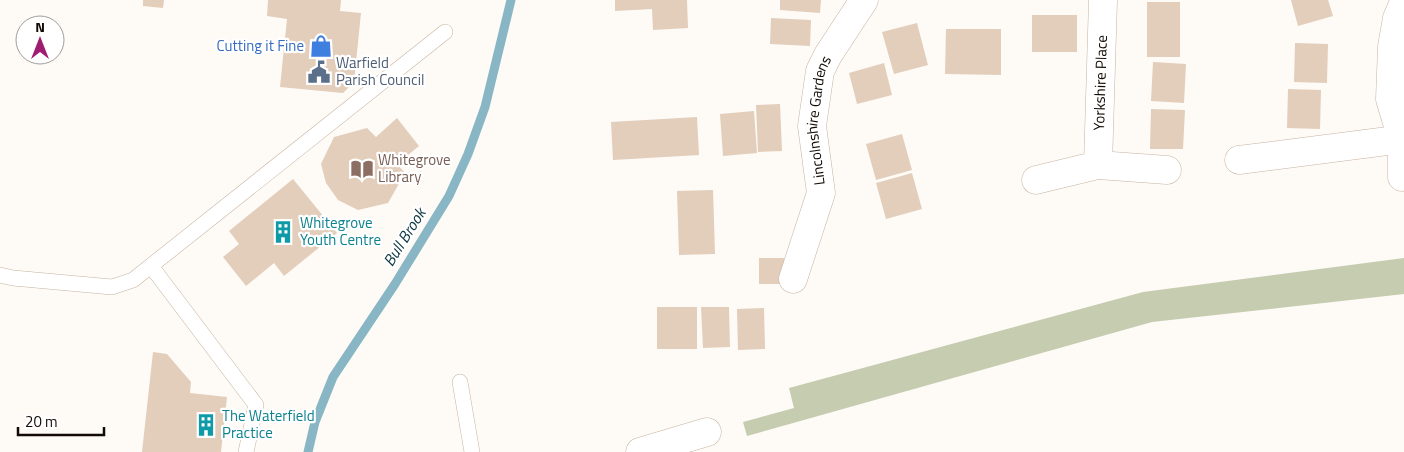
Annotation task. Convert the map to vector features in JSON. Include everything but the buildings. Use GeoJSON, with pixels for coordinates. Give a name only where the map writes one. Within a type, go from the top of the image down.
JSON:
{"type":"FeatureCollection","features":[{"type":"Feature","properties":{"kind":"street","name":"Lincolnshire Gardens"},"geometry":{"type":"LineString","coordinates":[[793,279],[821,193],[812,126],[820,71],[828,55],[864,0]]}},
{"type":"Feature","properties":{"kind":"street","name":"Yorkshire Place"},"geometry":{"type":"LineString","coordinates":[[1098,165],[1102,0]]}},
{"type":"Feature","properties":{"kind":"street"},"geometry":{"type":"LineString","coordinates":[[1402,177],[1403,139],[1390,99],[1390,91],[1392,46],[1397,18],[1404,2]]}},
{"type":"Feature","properties":{"kind":"street"},"geometry":{"type":"LineString","coordinates":[[1239,160],[1403,139]]}},
{"type":"Feature","properties":{"kind":"street"},"geometry":{"type":"LineString","coordinates":[[1036,180],[1098,165],[1167,170]]}},
{"type":"Feature","properties":{"kind":"street"},"geometry":{"type":"LineString","coordinates":[[640,452],[707,432]]}},
{"type":"Feature","properties":{"kind":"lane"},"geometry":{"type":"LineString","coordinates":[[0,275],[13,278],[112,287],[133,280],[445,32]]}},
{"type":"Feature","properties":{"kind":"lane"},"geometry":{"type":"LineString","coordinates":[[152,266],[256,404],[246,452]]}},
{"type":"Feature","properties":{"kind":"lane"},"geometry":{"type":"LineString","coordinates":[[460,382],[472,452]]}},
{"type":"Feature","properties":{"kind":"green space"},"geometry":{"type":"Polygon","coordinates":[[[1404,258],[1404,294],[1152,322],[747,436],[743,422],[794,408],[789,388],[1143,292],[1404,258]]]}},
{"type":"Feature","properties":{"kind":"waterway","name":"Bull Brook"},"geometry":{"type":"LineString","coordinates":[[308,452],[315,422],[333,377],[395,284],[449,196],[468,154],[485,107],[511,0]]}},
{"type":"Feature","properties":{"kind":"place","name":"Cutting it Fine"},"geometry":{"type":"Point","coordinates":[321,46]}},
{"type":"Feature","properties":{"kind":"place","name":"Warfield Parish Council"},"geometry":{"type":"Point","coordinates":[319,72]}},
{"type":"Feature","properties":{"kind":"place","name":"Whitegrove Library"},"geometry":{"type":"Point","coordinates":[362,169]}},
{"type":"Feature","properties":{"kind":"place","name":"Whitegrove Youth Centre"},"geometry":{"type":"Point","coordinates":[283,232]}},
{"type":"Feature","properties":{"kind":"place","name":"The Waterfield Practice"},"geometry":{"type":"Point","coordinates":[206,425]}}]}
